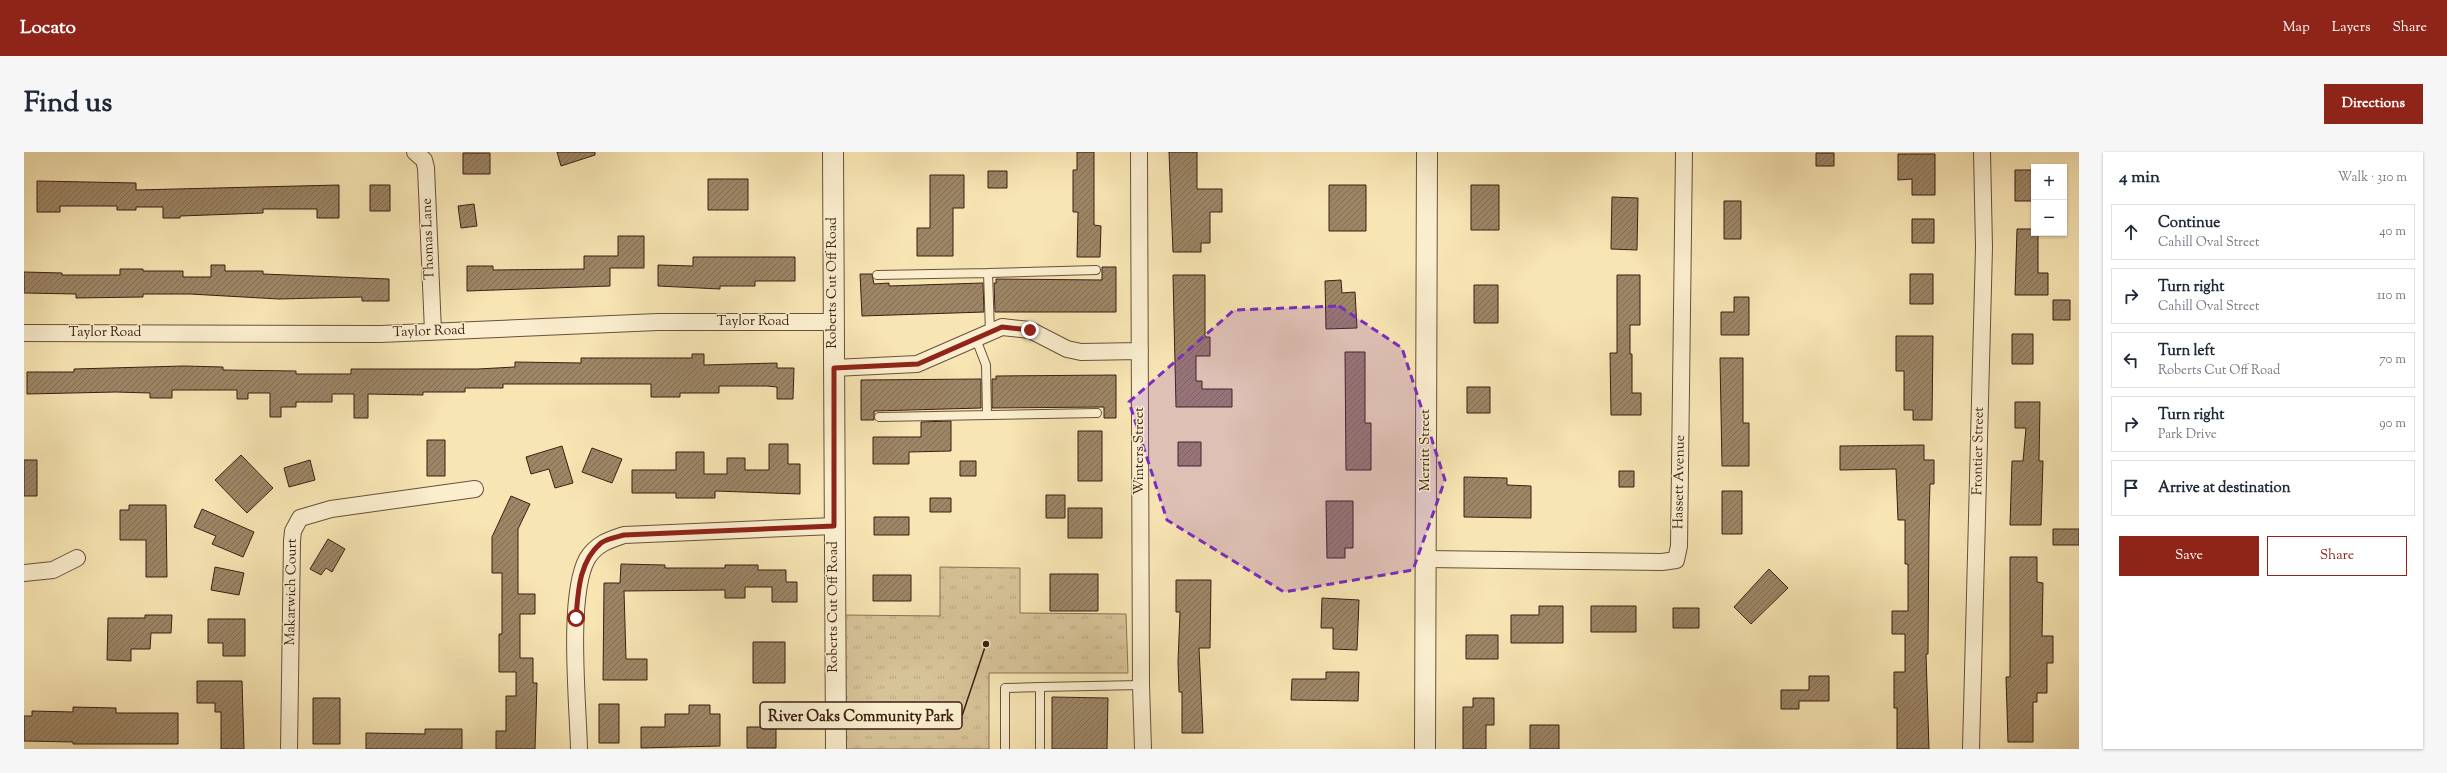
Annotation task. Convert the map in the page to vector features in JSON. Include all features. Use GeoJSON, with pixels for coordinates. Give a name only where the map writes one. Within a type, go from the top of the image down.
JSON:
{"type":"FeatureCollection","features":[{"type":"Feature","properties":{"kind":"street","name":"Thomas Lane"},"geometry":{"type":"LineString","coordinates":[[415,152],[424,160],[426,168],[433,331]]}},
{"type":"Feature","properties":{"kind":"street","name":"Roberts Cut Off Road"},"geometry":{"type":"LineString","coordinates":[[833,152],[836,749]]}},
{"type":"Feature","properties":{"kind":"street","name":"Winters Street"},"geometry":{"type":"LineString","coordinates":[[1139,152],[1141,685],[1144,749]]}},
{"type":"Feature","properties":{"kind":"street","name":"Merritt Street"},"geometry":{"type":"LineString","coordinates":[[1425,749],[1427,152]]}},
{"type":"Feature","properties":{"kind":"street","name":"Hassett Avenue"},"geometry":{"type":"LineString","coordinates":[[1425,559],[1662,562],[1676,560],[1679,546],[1684,152]]}},
{"type":"Feature","properties":{"kind":"street","name":"Frontier Street"},"geometry":{"type":"LineString","coordinates":[[1971,749],[1984,247],[1982,152]]}},
{"type":"Feature","properties":{"kind":"street","name":"Taylor Road"},"geometry":{"type":"LineString","coordinates":[[24,333],[380,334],[658,322],[833,322]]}},
{"type":"Feature","properties":{"kind":"street"},"geometry":{"type":"LineString","coordinates":[[834,368],[918,364],[1002,327],[1030,330],[1067,349],[1081,352],[1140,351]]}},
{"type":"Feature","properties":{"kind":"street","name":"Makarwich Court"},"geometry":{"type":"LineString","coordinates":[[289,749],[292,541],[293,531],[300,518],[331,509],[475,488]]}},
{"type":"Feature","properties":{"kind":"street"},"geometry":{"type":"LineString","coordinates":[[579,749],[576,618],[579,585],[587,559],[601,542],[624,535],[834,526]]}},
{"type":"Feature","properties":{"kind":"street"},"geometry":{"type":"LineString","coordinates":[[24,573],[53,570],[77,558]]}},
{"type":"Feature","properties":{"kind":"lane"},"geometry":{"type":"LineString","coordinates":[[876,275],[1096,270]]}},
{"type":"Feature","properties":{"kind":"lane"},"geometry":{"type":"LineString","coordinates":[[987,415],[986,365],[983,335],[988,273]]}},
{"type":"Feature","properties":{"kind":"lane"},"geometry":{"type":"LineString","coordinates":[[879,417],[1097,414]]}},
{"type":"Feature","properties":{"kind":"lane"},"geometry":{"type":"LineString","coordinates":[[1005,749],[1005,688],[1141,685]]}},
{"type":"Feature","properties":{"kind":"lane"},"geometry":{"type":"LineString","coordinates":[[1040,687],[1040,749]]}},
{"type":"Feature","properties":{"kind":"highlighted area"},"geometry":{"type":"Polygon","coordinates":[[[1339,306],[1402,348],[1445,480],[1413,570],[1284,592],[1167,520],[1129,402],[1234,310],[1339,306]]]}},
{"type":"Feature","properties":{"kind":"green space"},"geometry":{"type":"Polygon","coordinates":[[[940,567],[1020,568],[1020,613],[1126,614],[1128,673],[989,673],[989,749],[845,749],[844,615],[940,616],[940,567]]]}},
{"type":"Feature","properties":{"kind":"building"},"geometry":{"type":"Polygon","coordinates":[[[557,152],[595,152],[595,155],[561,166],[557,152]]]}},
{"type":"Feature","properties":{"kind":"building"},"geometry":{"type":"Polygon","coordinates":[[[1077,152],[1094,152],[1094,225],[1101,226],[1100,257],[1077,257],[1078,212],[1073,212],[1073,170],[1077,170],[1077,152]]]}},
{"type":"Feature","properties":{"kind":"building"},"geometry":{"type":"Polygon","coordinates":[[[1169,152],[1197,152],[1197,189],[1222,189],[1222,212],[1210,212],[1210,243],[1201,243],[1201,252],[1173,252],[1169,152]]]}},
{"type":"Feature","properties":{"kind":"building"},"geometry":{"type":"Polygon","coordinates":[[[463,153],[490,153],[490,174],[463,174],[463,153]]]}},
{"type":"Feature","properties":{"kind":"building"},"geometry":{"type":"Polygon","coordinates":[[[1816,153],[1834,153],[1834,166],[1816,166],[1816,153]]]}},
{"type":"Feature","properties":{"kind":"building"},"geometry":{"type":"Polygon","coordinates":[[[1898,154],[1935,154],[1935,195],[1912,195],[1912,179],[1898,180],[1898,154]]]}},
{"type":"Feature","properties":{"kind":"building"},"geometry":{"type":"Polygon","coordinates":[[[2015,170],[2031,170],[2031,201],[2015,201],[2015,170]]]}},
{"type":"Feature","properties":{"kind":"building"},"geometry":{"type":"Polygon","coordinates":[[[988,171],[1007,171],[1007,188],[988,188],[988,171]]]}},
{"type":"Feature","properties":{"kind":"building"},"geometry":{"type":"Polygon","coordinates":[[[930,175],[964,175],[964,208],[953,208],[953,256],[917,256],[917,228],[930,228],[930,175]]]}},
{"type":"Feature","properties":{"kind":"building"},"geometry":{"type":"Polygon","coordinates":[[[708,179],[748,179],[748,210],[708,210],[708,179]]]}},
{"type":"Feature","properties":{"kind":"building"},"geometry":{"type":"Polygon","coordinates":[[[37,181],[136,183],[136,190],[339,185],[339,218],[317,218],[317,209],[263,209],[263,213],[180,216],[180,218],[163,218],[163,207],[136,207],[136,210],[117,210],[117,206],[60,206],[60,212],[37,212],[37,181]]]}},
{"type":"Feature","properties":{"kind":"building"},"geometry":{"type":"Polygon","coordinates":[[[370,185],[390,185],[390,211],[370,211],[370,185]]]}},
{"type":"Feature","properties":{"kind":"building"},"geometry":{"type":"Polygon","coordinates":[[[1329,185],[1366,185],[1366,231],[1329,231],[1329,185]]]}},
{"type":"Feature","properties":{"kind":"building"},"geometry":{"type":"Polygon","coordinates":[[[1471,185],[1499,185],[1499,230],[1471,230],[1471,185]]]}},
{"type":"Feature","properties":{"kind":"building"},"geometry":{"type":"Polygon","coordinates":[[[1612,197],[1638,198],[1637,250],[1611,249],[1612,197]]]}},
{"type":"Feature","properties":{"kind":"building"},"geometry":{"type":"Polygon","coordinates":[[[1724,201],[1741,201],[1741,239],[1724,239],[1724,201]]]}},
{"type":"Feature","properties":{"kind":"building"},"geometry":{"type":"Polygon","coordinates":[[[474,204],[477,226],[461,228],[458,206],[474,204]]]}},
{"type":"Feature","properties":{"kind":"building"},"geometry":{"type":"Polygon","coordinates":[[[1912,219],[1934,219],[1934,243],[1912,243],[1912,219]]]}},
{"type":"Feature","properties":{"kind":"building"},"geometry":{"type":"Polygon","coordinates":[[[2017,229],[2031,229],[2031,236],[2038,236],[2038,273],[2048,273],[2048,295],[2015,295],[2017,229]]]}},
{"type":"Feature","properties":{"kind":"building"},"geometry":{"type":"Polygon","coordinates":[[[618,236],[644,236],[644,268],[610,268],[610,286],[467,291],[467,266],[493,266],[493,270],[584,269],[584,256],[618,256],[618,236]]]}},
{"type":"Feature","properties":{"kind":"building"},"geometry":{"type":"Polygon","coordinates":[[[693,257],[795,257],[795,281],[755,281],[755,286],[720,286],[720,289],[658,286],[658,265],[693,266],[693,257]]]}},
{"type":"Feature","properties":{"kind":"building"},"geometry":{"type":"Polygon","coordinates":[[[211,265],[225,265],[225,271],[263,271],[263,274],[389,279],[389,301],[362,301],[362,297],[279,299],[190,294],[143,294],[143,297],[76,298],[76,294],[24,293],[24,272],[62,273],[62,275],[120,275],[120,269],[143,269],[143,271],[183,271],[183,277],[211,277],[211,265]]]}},
{"type":"Feature","properties":{"kind":"building"},"geometry":{"type":"Polygon","coordinates":[[[1102,267],[1116,267],[1116,312],[995,312],[994,283],[996,283],[996,279],[1102,280],[1102,267]]]}},
{"type":"Feature","properties":{"kind":"building"},"geometry":{"type":"Polygon","coordinates":[[[860,274],[872,274],[874,284],[889,283],[889,286],[983,283],[984,312],[862,316],[860,274]]]}},
{"type":"Feature","properties":{"kind":"building"},"geometry":{"type":"Polygon","coordinates":[[[1910,274],[1933,274],[1933,304],[1910,304],[1910,274]]]}},
{"type":"Feature","properties":{"kind":"building"},"geometry":{"type":"Polygon","coordinates":[[[1173,275],[1205,275],[1205,337],[1210,337],[1210,356],[1196,356],[1196,381],[1202,381],[1202,389],[1232,389],[1232,407],[1176,407],[1173,275]]]}},
{"type":"Feature","properties":{"kind":"building"},"geometry":{"type":"Polygon","coordinates":[[[1617,275],[1640,275],[1640,325],[1630,325],[1630,354],[1632,354],[1632,393],[1641,393],[1641,415],[1611,415],[1610,353],[1617,353],[1617,275]]]}},
{"type":"Feature","properties":{"kind":"building"},"geometry":{"type":"Polygon","coordinates":[[[1341,280],[1342,293],[1355,292],[1357,328],[1326,329],[1325,281],[1341,280]]]}},
{"type":"Feature","properties":{"kind":"building"},"geometry":{"type":"Polygon","coordinates":[[[1474,285],[1498,285],[1498,323],[1474,323],[1474,285]]]}},
{"type":"Feature","properties":{"kind":"building"},"geometry":{"type":"Polygon","coordinates":[[[1734,297],[1749,297],[1749,335],[1721,335],[1721,312],[1734,312],[1734,297]]]}},
{"type":"Feature","properties":{"kind":"building"},"geometry":{"type":"Polygon","coordinates":[[[2053,300],[2070,300],[2070,320],[2053,320],[2053,300]]]}},
{"type":"Feature","properties":{"kind":"building"},"geometry":{"type":"Polygon","coordinates":[[[2012,334],[2033,334],[2033,364],[2012,364],[2012,334]]]}},
{"type":"Feature","properties":{"kind":"building"},"geometry":{"type":"Polygon","coordinates":[[[1896,336],[1933,336],[1932,420],[1913,420],[1913,410],[1904,410],[1904,371],[1896,371],[1896,336]]]}},
{"type":"Feature","properties":{"kind":"building"},"geometry":{"type":"Polygon","coordinates":[[[1345,352],[1365,352],[1365,423],[1371,423],[1371,470],[1346,470],[1345,352]]]}},
{"type":"Feature","properties":{"kind":"building"},"geometry":{"type":"Polygon","coordinates":[[[692,354],[704,354],[704,365],[777,363],[777,368],[794,368],[793,399],[777,399],[777,387],[767,386],[719,386],[719,393],[680,393],[680,397],[651,397],[651,384],[503,384],[503,388],[465,388],[465,392],[423,392],[423,395],[368,394],[368,418],[354,418],[354,394],[332,394],[332,402],[296,402],[296,407],[281,407],[281,417],[270,417],[270,393],[248,393],[248,399],[237,399],[237,390],[172,390],[172,398],[150,398],[150,393],[116,392],[27,394],[27,372],[74,372],[74,369],[184,366],[223,367],[223,370],[296,371],[296,374],[351,374],[351,369],[478,369],[515,367],[515,362],[581,363],[581,358],[692,358],[692,354]]]}},
{"type":"Feature","properties":{"kind":"building"},"geometry":{"type":"Polygon","coordinates":[[[1720,358],[1743,358],[1743,423],[1749,423],[1749,466],[1722,466],[1720,358]]]}},
{"type":"Feature","properties":{"kind":"building"},"geometry":{"type":"Polygon","coordinates":[[[1116,375],[1116,418],[1104,418],[1104,407],[992,408],[992,379],[996,379],[996,376],[1116,375]]]}},
{"type":"Feature","properties":{"kind":"building"},"geometry":{"type":"Polygon","coordinates":[[[981,379],[981,408],[874,411],[874,420],[861,420],[861,380],[981,379]]]}},
{"type":"Feature","properties":{"kind":"building"},"geometry":{"type":"Polygon","coordinates":[[[1467,387],[1490,387],[1490,413],[1467,413],[1467,387]]]}},
{"type":"Feature","properties":{"kind":"building"},"geometry":{"type":"Polygon","coordinates":[[[2015,402],[2040,402],[2039,461],[2043,461],[2041,525],[2010,525],[2012,461],[2023,461],[2026,428],[2015,428],[2015,402]]]}},
{"type":"Feature","properties":{"kind":"building"},"geometry":{"type":"Polygon","coordinates":[[[951,421],[951,451],[909,452],[909,464],[873,464],[873,437],[921,437],[921,422],[951,421]]]}},
{"type":"Feature","properties":{"kind":"building"},"geometry":{"type":"Polygon","coordinates":[[[1078,431],[1102,431],[1102,481],[1078,481],[1078,431]]]}},
{"type":"Feature","properties":{"kind":"building"},"geometry":{"type":"Polygon","coordinates":[[[427,440],[445,440],[445,476],[427,476],[427,440]]]}},
{"type":"Feature","properties":{"kind":"building"},"geometry":{"type":"Polygon","coordinates":[[[1178,442],[1201,442],[1201,466],[1178,466],[1178,442]]]}},
{"type":"Feature","properties":{"kind":"building"},"geometry":{"type":"Polygon","coordinates":[[[769,444],[788,444],[788,464],[800,464],[800,494],[715,491],[715,498],[676,498],[676,493],[632,493],[632,470],[676,470],[676,452],[704,452],[704,474],[727,474],[727,458],[745,458],[745,470],[769,470],[769,444]]]}},
{"type":"Feature","properties":{"kind":"building"},"geometry":{"type":"Polygon","coordinates":[[[1924,445],[1924,460],[1934,460],[1934,484],[1930,484],[1928,654],[1926,654],[1929,749],[1897,749],[1897,708],[1894,708],[1894,672],[1905,672],[1905,634],[1892,634],[1892,611],[1908,611],[1908,564],[1905,564],[1905,520],[1898,520],[1896,469],[1840,470],[1840,446],[1924,445]]]}},
{"type":"Feature","properties":{"kind":"building"},"geometry":{"type":"Polygon","coordinates":[[[562,446],[573,483],[555,488],[549,469],[531,474],[526,457],[562,446]]]}},
{"type":"Feature","properties":{"kind":"building"},"geometry":{"type":"Polygon","coordinates":[[[592,448],[622,459],[612,483],[582,472],[592,448]]]}},
{"type":"Feature","properties":{"kind":"building"},"geometry":{"type":"Polygon","coordinates":[[[241,455],[273,488],[247,513],[215,480],[241,455]]]}},
{"type":"Feature","properties":{"kind":"building"},"geometry":{"type":"Polygon","coordinates":[[[24,460],[37,460],[37,496],[24,496],[24,460]]]}},
{"type":"Feature","properties":{"kind":"building"},"geometry":{"type":"Polygon","coordinates":[[[310,460],[315,480],[289,487],[284,468],[310,460]]]}},
{"type":"Feature","properties":{"kind":"building"},"geometry":{"type":"Polygon","coordinates":[[[960,461],[976,461],[976,476],[960,476],[960,461]]]}},
{"type":"Feature","properties":{"kind":"building"},"geometry":{"type":"Polygon","coordinates":[[[1619,471],[1634,471],[1634,487],[1619,487],[1619,471]]]}},
{"type":"Feature","properties":{"kind":"building"},"geometry":{"type":"Polygon","coordinates":[[[1464,477],[1507,478],[1507,485],[1531,486],[1531,518],[1464,517],[1464,477]]]}},
{"type":"Feature","properties":{"kind":"building"},"geometry":{"type":"Polygon","coordinates":[[[1722,491],[1742,491],[1742,534],[1722,534],[1722,491]]]}},
{"type":"Feature","properties":{"kind":"building"},"geometry":{"type":"Polygon","coordinates":[[[1046,495],[1065,495],[1065,518],[1046,518],[1046,495]]]}},
{"type":"Feature","properties":{"kind":"building"},"geometry":{"type":"Polygon","coordinates":[[[511,496],[530,504],[518,529],[518,594],[535,594],[535,614],[520,614],[520,658],[533,658],[533,683],[537,683],[535,749],[496,749],[496,731],[506,731],[506,696],[516,696],[516,672],[499,672],[499,634],[502,634],[502,573],[492,573],[492,537],[511,496]]]}},
{"type":"Feature","properties":{"kind":"building"},"geometry":{"type":"Polygon","coordinates":[[[930,498],[951,498],[951,512],[930,512],[930,498]]]}},
{"type":"Feature","properties":{"kind":"building"},"geometry":{"type":"Polygon","coordinates":[[[1326,501],[1353,501],[1353,548],[1345,548],[1345,558],[1327,558],[1326,501]]]}},
{"type":"Feature","properties":{"kind":"building"},"geometry":{"type":"Polygon","coordinates":[[[129,505],[166,505],[167,577],[146,577],[146,540],[120,540],[120,510],[129,510],[129,505]]]}},
{"type":"Feature","properties":{"kind":"building"},"geometry":{"type":"Polygon","coordinates":[[[1068,508],[1102,508],[1102,538],[1068,538],[1068,508]]]}},
{"type":"Feature","properties":{"kind":"building"},"geometry":{"type":"Polygon","coordinates":[[[202,509],[254,532],[243,557],[212,544],[216,536],[194,527],[202,509]]]}},
{"type":"Feature","properties":{"kind":"building"},"geometry":{"type":"Polygon","coordinates":[[[874,517],[909,517],[909,535],[874,535],[874,517]]]}},
{"type":"Feature","properties":{"kind":"building"},"geometry":{"type":"Polygon","coordinates":[[[2053,529],[2079,529],[2079,545],[2053,545],[2053,529]]]}},
{"type":"Feature","properties":{"kind":"building"},"geometry":{"type":"Polygon","coordinates":[[[328,539],[345,549],[332,572],[326,568],[321,575],[310,569],[328,539]]]}},
{"type":"Feature","properties":{"kind":"building"},"geometry":{"type":"Polygon","coordinates":[[[2010,557],[2037,557],[2037,582],[2043,583],[2042,636],[2053,636],[2053,663],[2047,663],[2047,693],[2037,693],[2037,702],[2033,702],[2033,742],[2008,742],[2006,677],[2010,677],[2010,557]]]}},
{"type":"Feature","properties":{"kind":"building"},"geometry":{"type":"Polygon","coordinates":[[[621,564],[665,565],[665,568],[725,568],[725,565],[758,565],[758,570],[786,570],[786,582],[797,582],[797,602],[772,602],[772,587],[745,587],[745,598],[725,598],[725,590],[624,591],[626,659],[647,659],[647,680],[603,680],[604,583],[620,583],[621,564]]]}},
{"type":"Feature","properties":{"kind":"building"},"geometry":{"type":"Polygon","coordinates":[[[215,567],[244,573],[239,595],[211,590],[215,567]]]}},
{"type":"Feature","properties":{"kind":"building"},"geometry":{"type":"Polygon","coordinates":[[[1769,569],[1788,588],[1751,624],[1734,607],[1769,569]]]}},
{"type":"Feature","properties":{"kind":"building"},"geometry":{"type":"Polygon","coordinates":[[[1050,574],[1098,574],[1098,611],[1050,611],[1050,574]]]}},
{"type":"Feature","properties":{"kind":"building"},"geometry":{"type":"Polygon","coordinates":[[[873,575],[911,575],[911,601],[873,601],[873,575]]]}},
{"type":"Feature","properties":{"kind":"building"},"geometry":{"type":"Polygon","coordinates":[[[1176,580],[1211,580],[1210,648],[1199,648],[1203,733],[1182,733],[1182,692],[1179,692],[1178,662],[1180,612],[1176,612],[1176,580]]]}},
{"type":"Feature","properties":{"kind":"building"},"geometry":{"type":"Polygon","coordinates":[[[1322,598],[1359,600],[1357,650],[1333,649],[1333,628],[1321,628],[1322,598]]]}},
{"type":"Feature","properties":{"kind":"building"},"geometry":{"type":"Polygon","coordinates":[[[1539,606],[1563,606],[1563,643],[1511,643],[1511,615],[1539,615],[1539,606]]]}},
{"type":"Feature","properties":{"kind":"building"},"geometry":{"type":"Polygon","coordinates":[[[1591,606],[1636,606],[1636,632],[1591,632],[1591,606]]]}},
{"type":"Feature","properties":{"kind":"building"},"geometry":{"type":"Polygon","coordinates":[[[1673,608],[1699,608],[1699,628],[1673,628],[1673,608]]]}},
{"type":"Feature","properties":{"kind":"building"},"geometry":{"type":"Polygon","coordinates":[[[145,615],[172,615],[171,633],[151,633],[150,649],[131,649],[131,661],[107,660],[108,618],[145,618],[145,615]]]}},
{"type":"Feature","properties":{"kind":"building"},"geometry":{"type":"Polygon","coordinates":[[[208,619],[245,619],[245,656],[223,656],[223,643],[208,643],[208,619]]]}},
{"type":"Feature","properties":{"kind":"building"},"geometry":{"type":"Polygon","coordinates":[[[1466,635],[1498,635],[1498,659],[1466,659],[1466,635]]]}},
{"type":"Feature","properties":{"kind":"building"},"geometry":{"type":"Polygon","coordinates":[[[753,642],[785,642],[785,683],[753,683],[753,642]]]}},
{"type":"Feature","properties":{"kind":"building"},"geometry":{"type":"Polygon","coordinates":[[[1326,672],[1359,672],[1358,701],[1291,700],[1292,679],[1326,679],[1326,672]]]}},
{"type":"Feature","properties":{"kind":"building"},"geometry":{"type":"Polygon","coordinates":[[[1809,676],[1829,676],[1829,701],[1799,701],[1799,709],[1781,709],[1781,690],[1809,690],[1809,676]]]}},
{"type":"Feature","properties":{"kind":"building"},"geometry":{"type":"Polygon","coordinates":[[[197,681],[242,681],[244,749],[221,749],[221,712],[215,712],[215,703],[197,703],[197,681]]]}},
{"type":"Feature","properties":{"kind":"building"},"geometry":{"type":"Polygon","coordinates":[[[1052,697],[1108,698],[1107,749],[1052,749],[1052,697]]]}},
{"type":"Feature","properties":{"kind":"building"},"geometry":{"type":"Polygon","coordinates":[[[313,698],[340,698],[340,744],[313,744],[313,698]]]}},
{"type":"Feature","properties":{"kind":"building"},"geometry":{"type":"Polygon","coordinates":[[[1473,698],[1494,698],[1494,725],[1486,725],[1486,749],[1463,749],[1463,707],[1473,707],[1473,698]]]}},
{"type":"Feature","properties":{"kind":"building"},"geometry":{"type":"Polygon","coordinates":[[[599,704],[619,704],[619,743],[599,743],[599,704]]]}},
{"type":"Feature","properties":{"kind":"building"},"geometry":{"type":"Polygon","coordinates":[[[689,705],[710,705],[710,714],[720,714],[720,746],[641,748],[641,727],[665,727],[665,714],[689,714],[689,705]]]}},
{"type":"Feature","properties":{"kind":"building"},"geometry":{"type":"Polygon","coordinates":[[[73,707],[116,708],[116,713],[178,713],[178,744],[73,744],[73,742],[24,741],[24,716],[32,716],[32,711],[73,712],[73,707]]]}},
{"type":"Feature","properties":{"kind":"building"},"geometry":{"type":"Polygon","coordinates":[[[1530,725],[1559,725],[1559,749],[1530,749],[1530,725]]]}},
{"type":"Feature","properties":{"kind":"building"},"geometry":{"type":"Polygon","coordinates":[[[747,727],[776,727],[776,748],[747,748],[747,727]]]}},
{"type":"Feature","properties":{"kind":"building"},"geometry":{"type":"Polygon","coordinates":[[[425,729],[462,729],[462,749],[366,749],[366,733],[425,734],[425,729]]]}},
{"type":"Feature","properties":{"kind":"place","name":"River Oaks Community Park"},"geometry":{"type":"Point","coordinates":[986,644]}},
{"type":"Feature","properties":{"kind":"route"},"geometry":{"type":"LineString","coordinates":[[576,618],[579,585],[587,559],[601,542],[624,535],[834,526],[834,368],[860,368],[918,364],[960,347],[1002,327],[1015,327],[1030,330]]}}]}
